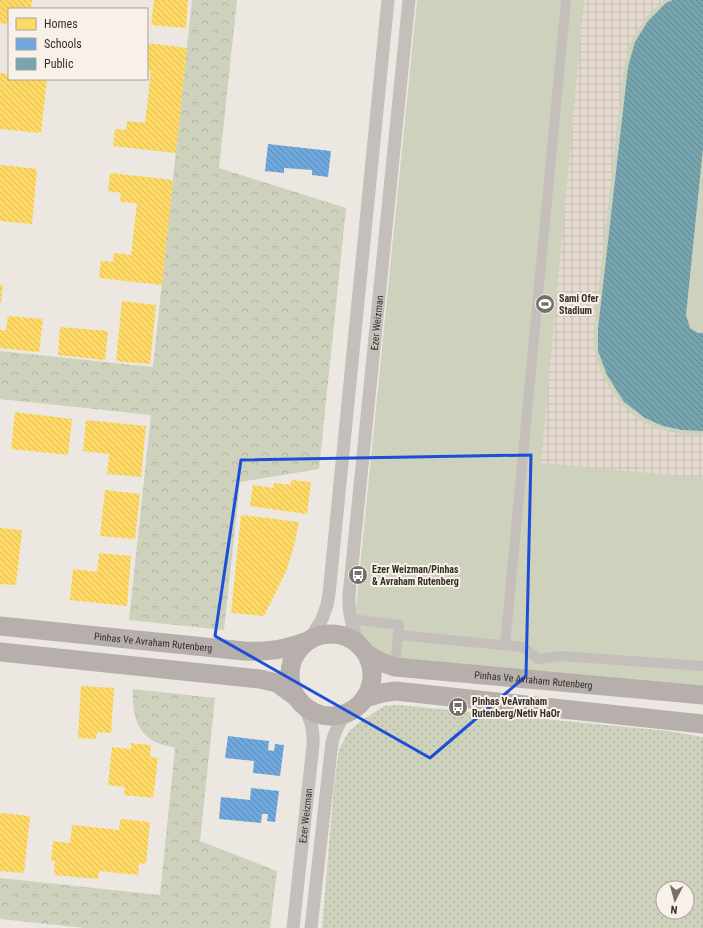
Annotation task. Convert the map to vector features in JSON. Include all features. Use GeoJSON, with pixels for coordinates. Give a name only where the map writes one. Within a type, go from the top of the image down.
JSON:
{"type":"FeatureCollection","features":[{"type":"Feature","properties":{"kind":"main road","name":"Pinhas Ve Avraham Rutenberg"},"geometry":{"type":"LineString","coordinates":[[0,626],[244,651],[264,651],[290,648],[308,641]]}},
{"type":"Feature","properties":{"kind":"main road"},"geometry":{"type":"LineString","coordinates":[[0,652],[260,679],[277,683],[308,709],[320,715],[334,716],[346,713],[358,707],[369,692],[373,679],[372,666],[363,649],[348,637],[336,634],[322,634],[308,641],[296,652],[291,664],[290,677],[292,690],[299,700]]}},
{"type":"Feature","properties":{"kind":"main road","name":"Pinhas Ve Avraham Rutenberg"},"geometry":{"type":"LineString","coordinates":[[363,649],[381,662],[395,667],[703,695]]}},
{"type":"Feature","properties":{"kind":"main road"},"geometry":{"type":"LineString","coordinates":[[366,698],[382,692],[395,691],[654,720],[703,724]]}},
{"type":"Feature","properties":{"kind":"main road"},"geometry":{"type":"LineString","coordinates":[[654,720],[703,730]]}},
{"type":"Feature","properties":{"kind":"street"},"geometry":{"type":"LineString","coordinates":[[308,641],[322,619],[329,594],[388,0]]}},
{"type":"Feature","properties":{"kind":"street","name":"Ezer Weizman"},"geometry":{"type":"LineString","coordinates":[[363,649],[351,620],[349,595],[409,0]]}},
{"type":"Feature","properties":{"kind":"street"},"geometry":{"type":"LineString","coordinates":[[505,645],[566,0]]}},
{"type":"Feature","properties":{"kind":"street"},"geometry":{"type":"LineString","coordinates":[[351,620],[399,625],[395,667]]}},
{"type":"Feature","properties":{"kind":"street"},"geometry":{"type":"LineString","coordinates":[[398,635],[523,647],[538,659],[560,656],[703,666]]}},
{"type":"Feature","properties":{"kind":"street","name":"Ezer Weizman"},"geometry":{"type":"LineString","coordinates":[[294,928],[313,745],[312,727],[308,714],[299,700]]}},
{"type":"Feature","properties":{"kind":"street","name":"Ezer Weizman"},"geometry":{"type":"LineString","coordinates":[[311,928],[332,742],[341,720],[346,713]]}},
{"type":"Feature","properties":{"kind":"highlighted area"},"geometry":{"type":"Polygon","coordinates":[[[531,455],[526,676],[430,758],[215,636],[241,460],[531,455]]]}},
{"type":"Feature","properties":{"kind":"green space"},"geometry":{"type":"Polygon","coordinates":[[[192,0],[237,0],[219,168],[346,208],[319,469],[240,482],[224,630],[129,620],[151,415],[0,399],[0,351],[153,367],[192,0]]]}},
{"type":"Feature","properties":{"kind":"green space","name":"Sami Ofer Stadium"},"geometry":{"type":"Polygon","coordinates":[[[417,0],[703,0],[703,690],[386,657],[371,649],[358,632],[356,607],[417,0]]]}},
{"type":"Feature","properties":{"kind":"green space"},"geometry":{"type":"Polygon","coordinates":[[[133,689],[215,698],[200,841],[277,871],[270,928],[85,928],[0,919],[0,878],[160,895],[175,748],[152,740],[140,728],[133,706],[133,689]]]}},
{"type":"Feature","properties":{"kind":"green space"},"geometry":{"type":"Polygon","coordinates":[[[399,705],[668,731],[703,737],[703,928],[322,928],[334,786],[339,749],[349,731],[384,706],[399,705]]]}},
{"type":"Feature","properties":{"kind":"shaded area"},"geometry":{"type":"Polygon","coordinates":[[[584,0],[664,0],[645,18],[631,41],[624,66],[594,328],[594,351],[603,377],[621,405],[642,422],[662,430],[703,436],[703,478],[541,463],[584,0]]]}},
{"type":"Feature","properties":{"kind":"building: Homes"},"geometry":{"type":"Polygon","coordinates":[[[0,0],[32,0],[31,8],[8,8],[8,24],[0,23],[0,0]]]}},
{"type":"Feature","properties":{"kind":"building: Homes"},"geometry":{"type":"Polygon","coordinates":[[[154,0],[188,0],[186,28],[151,25],[154,0]]]}},
{"type":"Feature","properties":{"kind":"building: Homes"},"geometry":{"type":"Polygon","coordinates":[[[148,43],[187,48],[176,153],[113,146],[115,129],[126,130],[127,121],[145,123],[151,71],[148,71],[148,43]]]}},
{"type":"Feature","properties":{"kind":"building: Homes"},"geometry":{"type":"Polygon","coordinates":[[[0,73],[8,74],[8,80],[47,80],[41,133],[0,129],[0,73]]]}},
{"type":"Feature","properties":{"kind":"building: Homes"},"geometry":{"type":"Polygon","coordinates":[[[0,165],[37,169],[32,224],[0,221],[0,165]]]}},
{"type":"Feature","properties":{"kind":"building: Homes"},"geometry":{"type":"Polygon","coordinates":[[[110,173],[173,180],[162,285],[99,278],[101,261],[113,262],[114,253],[131,255],[137,203],[120,202],[121,193],[108,191],[110,173]]]}},
{"type":"Feature","properties":{"kind":"building: Homes"},"geometry":{"type":"Polygon","coordinates":[[[0,285],[3,285],[1,303],[0,303],[0,285]]]}},
{"type":"Feature","properties":{"kind":"building: Homes"},"geometry":{"type":"Polygon","coordinates":[[[122,301],[156,305],[150,364],[116,361],[122,301]]]}},
{"type":"Feature","properties":{"kind":"building: Homes"},"geometry":{"type":"Polygon","coordinates":[[[8,316],[43,319],[39,352],[0,348],[0,330],[6,330],[8,316]]]}},
{"type":"Feature","properties":{"kind":"building: Homes"},"geometry":{"type":"Polygon","coordinates":[[[60,327],[108,331],[105,360],[58,355],[60,327]]]}},
{"type":"Feature","properties":{"kind":"building: Homes"},"geometry":{"type":"Polygon","coordinates":[[[15,412],[72,419],[68,455],[11,449],[15,412]]]}},
{"type":"Feature","properties":{"kind":"building: Homes"},"geometry":{"type":"Polygon","coordinates":[[[86,420],[146,426],[141,477],[107,474],[109,454],[83,451],[86,420]]]}},
{"type":"Feature","properties":{"kind":"building: Homes"},"geometry":{"type":"Polygon","coordinates":[[[291,480],[311,482],[307,514],[250,506],[253,485],[273,488],[274,483],[291,485],[291,480]]]}},
{"type":"Feature","properties":{"kind":"building: Homes"},"geometry":{"type":"Polygon","coordinates":[[[105,490],[140,494],[135,539],[100,536],[105,490]]]}},
{"type":"Feature","properties":{"kind":"building: Homes"},"geometry":{"type":"Polygon","coordinates":[[[241,515],[299,522],[287,569],[264,616],[231,613],[241,515]]]}},
{"type":"Feature","properties":{"kind":"building: Homes"},"geometry":{"type":"Polygon","coordinates":[[[0,528],[22,530],[16,585],[0,584],[0,528]]]}},
{"type":"Feature","properties":{"kind":"building: Homes"},"geometry":{"type":"Polygon","coordinates":[[[99,553],[131,556],[127,606],[70,600],[73,569],[97,572],[99,553]]]}},
{"type":"Feature","properties":{"kind":"building: Homes"},"geometry":{"type":"Polygon","coordinates":[[[81,686],[114,688],[111,733],[97,732],[96,739],[78,738],[81,686]]]}},
{"type":"Feature","properties":{"kind":"building: Homes"},"geometry":{"type":"Polygon","coordinates":[[[131,743],[151,745],[150,757],[158,758],[153,798],[124,795],[125,787],[108,785],[112,747],[131,749],[131,743]]]}},
{"type":"Feature","properties":{"kind":"building: Homes"},"geometry":{"type":"Polygon","coordinates":[[[0,813],[30,816],[24,873],[0,871],[0,813]]]}},
{"type":"Feature","properties":{"kind":"building: Homes"},"geometry":{"type":"Polygon","coordinates":[[[120,819],[150,822],[146,864],[139,863],[138,875],[99,871],[98,879],[54,875],[55,861],[51,861],[53,841],[70,843],[72,825],[119,830],[120,819]]]}},
{"type":"Feature","properties":{"kind":"building: Schools"},"geometry":{"type":"Polygon","coordinates":[[[268,144],[331,151],[328,177],[312,175],[312,170],[284,168],[284,173],[265,171],[268,144]]]}},
{"type":"Feature","properties":{"kind":"building: Schools"},"geometry":{"type":"Polygon","coordinates":[[[228,736],[269,741],[268,750],[274,751],[275,744],[284,745],[280,776],[253,773],[254,761],[225,758],[228,736]]]}},
{"type":"Feature","properties":{"kind":"building: Schools"},"geometry":{"type":"Polygon","coordinates":[[[251,788],[279,791],[275,822],[267,821],[268,814],[262,814],[261,823],[219,819],[221,797],[250,800],[251,788]]]}},
{"type":"Feature","properties":{"kind":"building: Public"},"geometry":{"type":"Polygon","coordinates":[[[673,0],[703,0],[703,148],[686,315],[690,328],[698,333],[703,333],[703,431],[682,430],[663,426],[645,418],[624,402],[607,375],[598,351],[598,329],[628,67],[635,42],[648,21],[666,3],[673,0]]]}},
{"type":"Feature","properties":{"kind":"place","name":"Sami Ofer Stadium"},"geometry":{"type":"Point","coordinates":[545,304]}},
{"type":"Feature","properties":{"kind":"place","name":"Ezer Weizman/Pinhas & Avraham Rutenberg"},"geometry":{"type":"Point","coordinates":[358,575]}},
{"type":"Feature","properties":{"kind":"place","name":"Pinhas VeAvraham Rutenberg/Netiv HaOr"},"geometry":{"type":"Point","coordinates":[458,707]}}]}
